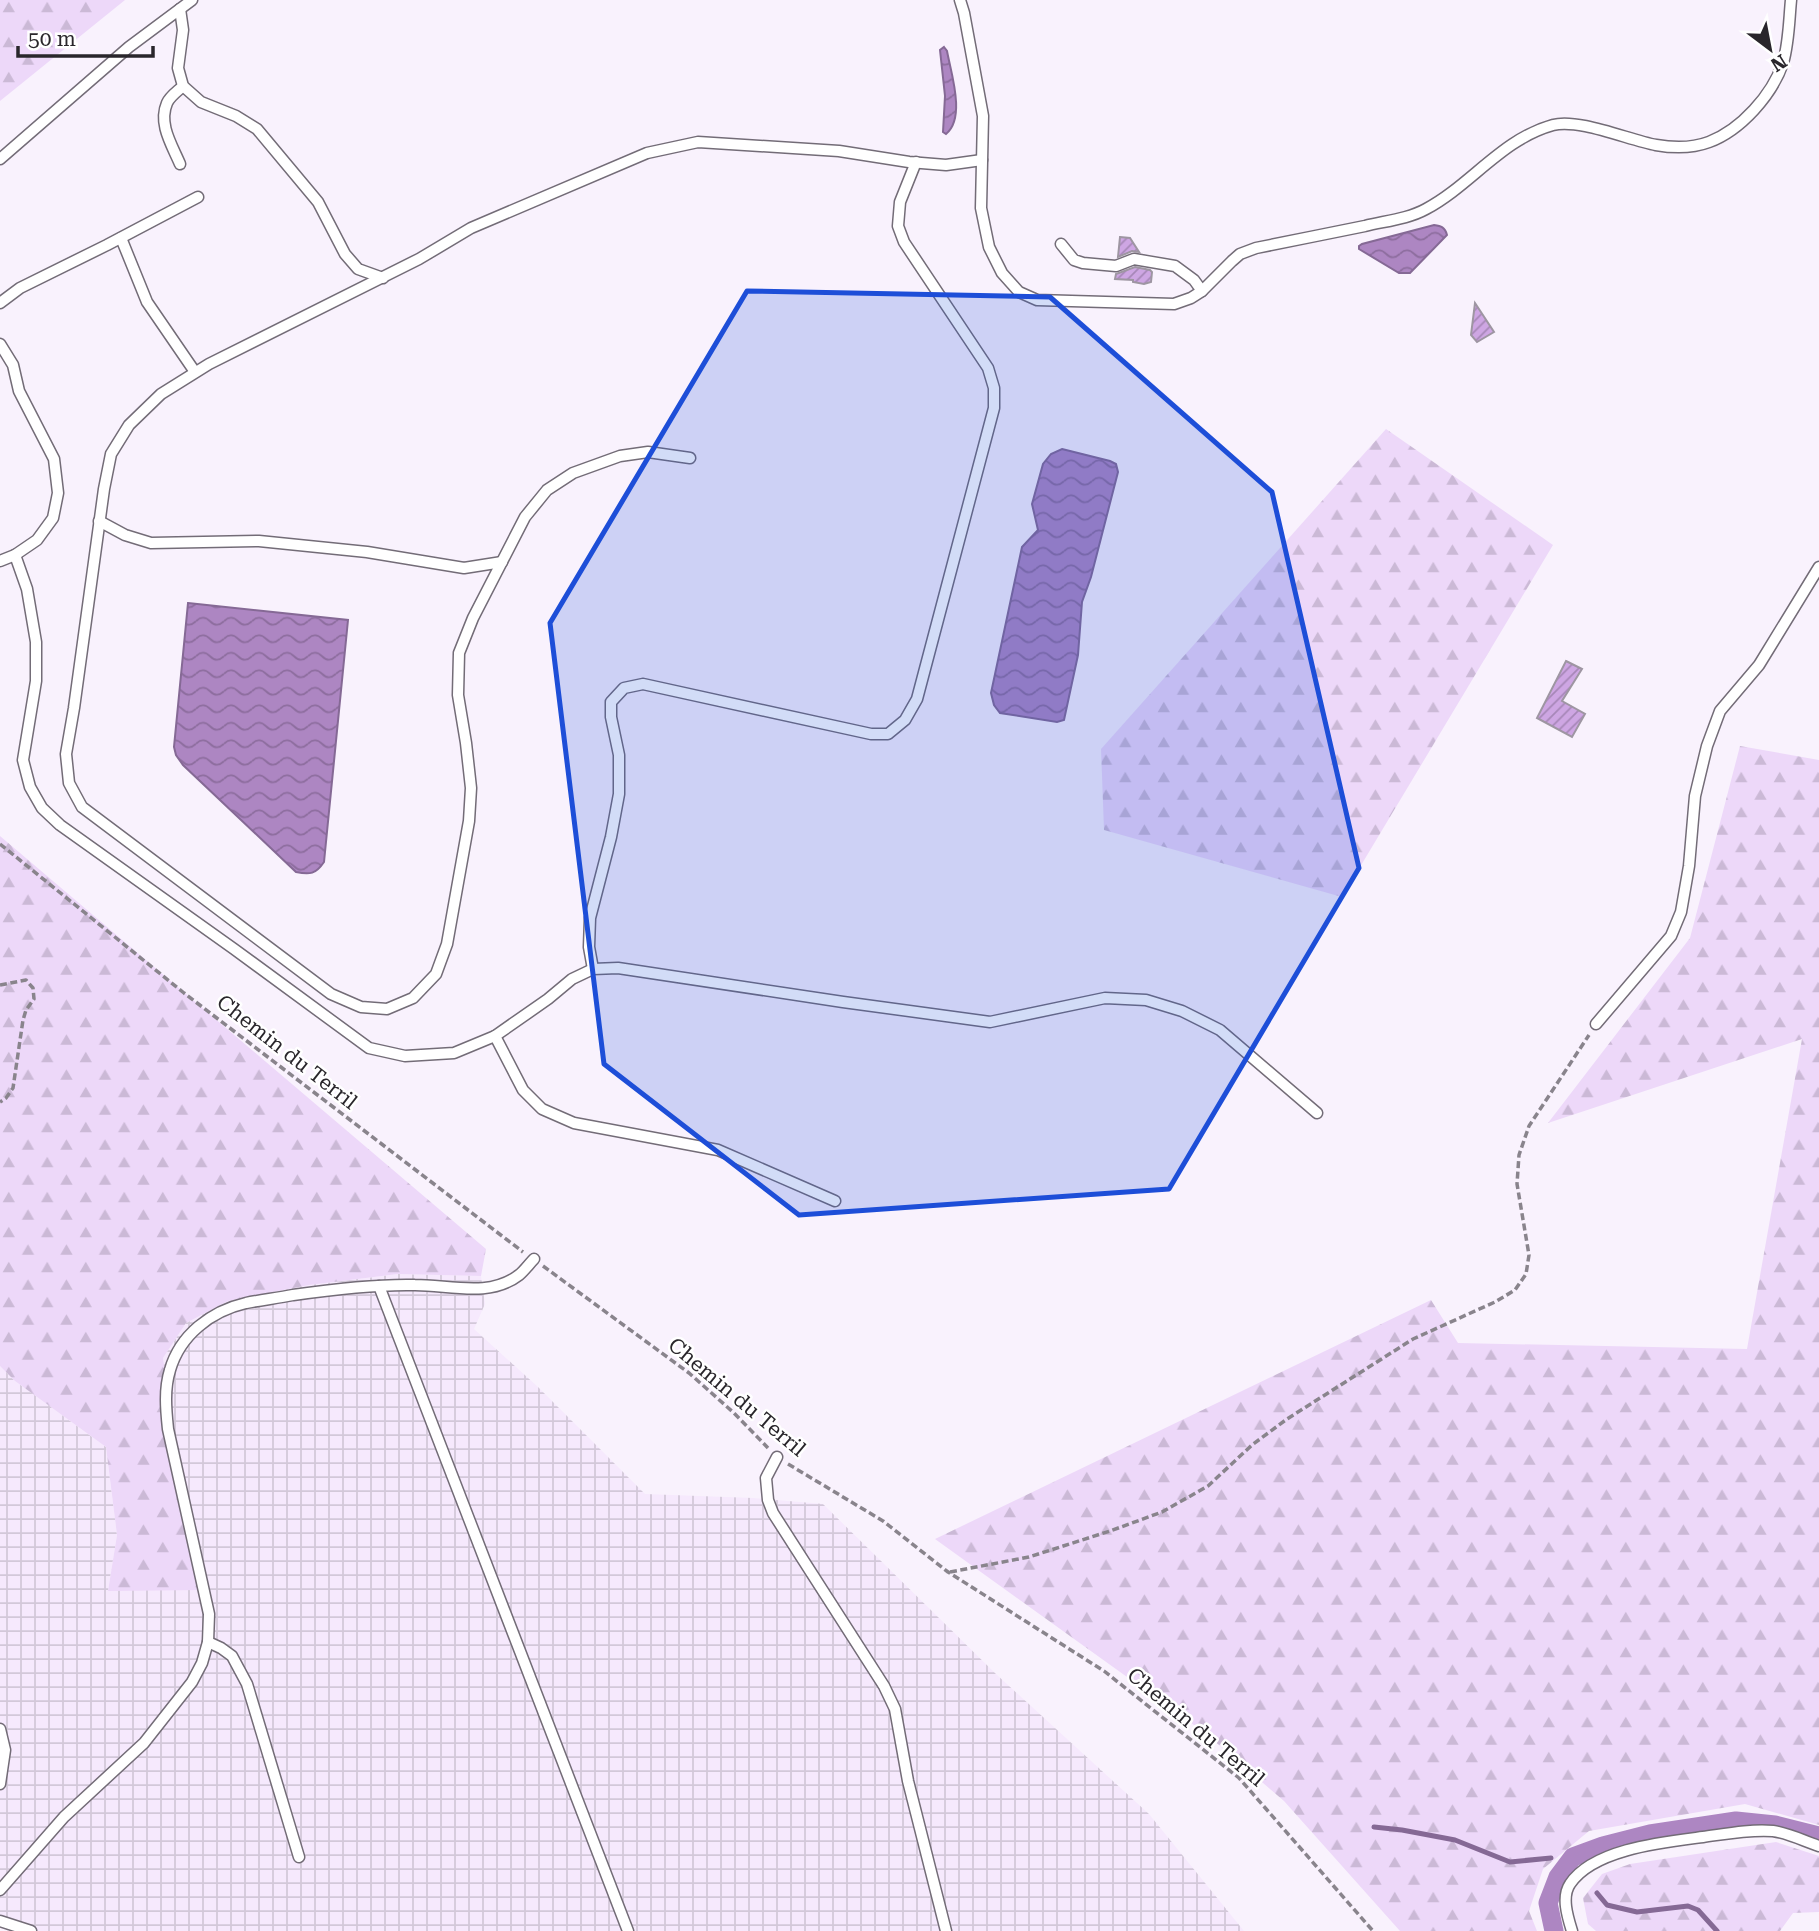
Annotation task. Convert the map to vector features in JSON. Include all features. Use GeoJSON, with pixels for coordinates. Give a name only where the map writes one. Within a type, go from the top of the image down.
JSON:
{"type":"FeatureCollection","features":[{"type":"Feature","properties":{"kind":"lane"},"geometry":{"type":"LineString","coordinates":[[0,159],[129,47],[192,0]]}},
{"type":"Feature","properties":{"kind":"lane"},"geometry":{"type":"LineString","coordinates":[[960,0],[983,116],[981,208],[989,247],[1002,273],[1019,292],[1037,300],[1174,304],[1191,298],[1240,254],[1256,248],[1424,211],[1446,197],[1486,162],[1527,136],[1555,124],[1574,124],[1657,145],[1681,147],[1708,143],[1728,132],[1751,113],[1769,91],[1782,66],[1788,44],[1791,0]]}},
{"type":"Feature","properties":{"kind":"lane"},"geometry":{"type":"LineString","coordinates":[[180,9],[183,30],[178,68],[183,86],[201,102],[236,116],[257,129],[318,202],[345,254],[358,269],[383,278]]}},
{"type":"Feature","properties":{"kind":"lane"},"geometry":{"type":"LineString","coordinates":[[180,164],[165,130],[165,114],[168,101],[183,86]]}},
{"type":"Feature","properties":{"kind":"lane"},"geometry":{"type":"LineString","coordinates":[[690,458],[648,452],[620,456],[573,473],[547,490],[525,517],[473,618],[459,653],[458,695],[471,788],[469,821],[447,944],[436,974],[413,998],[387,1009],[361,1007],[331,994],[82,807],[69,783],[66,754],[104,489],[111,454],[129,425],[161,394],[209,364],[419,260],[471,228],[647,153],[698,142],[839,152],[946,164],[982,160]]}},
{"type":"Feature","properties":{"kind":"lane"},"geometry":{"type":"LineString","coordinates":[[593,969],[589,947],[590,918],[611,837],[619,793],[620,755],[611,718],[611,702],[624,688],[643,684],[871,734],[888,734],[905,720],[918,699],[994,408],[994,388],[988,368],[904,243],[898,226],[900,202],[916,162]]}},
{"type":"Feature","properties":{"kind":"lane"},"geometry":{"type":"LineString","coordinates":[[0,303],[20,288],[198,197]]}},
{"type":"Feature","properties":{"kind":"lane"},"geometry":{"type":"LineString","coordinates":[[121,238],[147,302],[195,372]]}},
{"type":"Feature","properties":{"kind":"lane"},"geometry":{"type":"LineString","coordinates":[[1061,244],[1074,260],[1083,263],[1116,266],[1135,259],[1175,266],[1194,280],[1202,290]]}},
{"type":"Feature","properties":{"kind":"lane"},"geometry":{"type":"LineString","coordinates":[[0,344],[13,366],[19,391],[54,459],[58,493],[53,518],[37,540],[15,555],[0,561]]}},
{"type":"Feature","properties":{"kind":"lane"},"geometry":{"type":"LineString","coordinates":[[99,521],[125,535],[151,543],[259,541],[367,552],[464,568],[502,562]]}},
{"type":"Feature","properties":{"kind":"lane"},"geometry":{"type":"LineString","coordinates":[[15,555],[27,589],[36,642],[36,681],[23,760],[30,788],[42,808],[60,825],[369,1048],[405,1056],[454,1053],[495,1036],[572,979],[593,969],[618,968],[990,1022],[1105,998],[1146,1000],[1182,1011],[1220,1030],[1317,1113]]}},
{"type":"Feature","properties":{"kind":"lane"},"geometry":{"type":"LineString","coordinates":[[1595,1024],[1671,936],[1681,912],[1689,866],[1695,796],[1707,746],[1720,711],[1759,665],[1819,567]]}},
{"type":"Feature","properties":{"kind":"lane"},"geometry":{"type":"LineString","coordinates":[[495,1036],[523,1090],[542,1109],[574,1123],[719,1150],[835,1201]]}},
{"type":"Feature","properties":{"kind":"lane"},"geometry":{"type":"LineString","coordinates":[[0,1890],[64,1817],[144,1743],[192,1682],[202,1663],[208,1642],[209,1614],[168,1429],[166,1403],[169,1371],[179,1350],[196,1328],[214,1314],[244,1303],[348,1287],[417,1285],[483,1289],[502,1285],[519,1275],[534,1259]]}},
{"type":"Feature","properties":{"kind":"lane"},"geometry":{"type":"LineString","coordinates":[[379,1286],[628,1931]]}},
{"type":"Feature","properties":{"kind":"lane"},"geometry":{"type":"LineString","coordinates":[[776,1457],[766,1478],[768,1500],[774,1513],[884,1686],[895,1709],[908,1781],[946,1931]]}},
{"type":"Feature","properties":{"kind":"lane"},"geometry":{"type":"LineString","coordinates":[[208,1642],[232,1656],[247,1684],[299,1857]]}},
{"type":"Feature","properties":{"kind":"lane"},"geometry":{"type":"LineString","coordinates":[[0,1729],[5,1750],[0,1784]]}},
{"type":"Feature","properties":{"kind":"lane"},"geometry":{"type":"LineString","coordinates":[[1572,1931],[1566,1910],[1568,1886],[1583,1870],[1608,1857],[1650,1844],[1735,1832],[1773,1832],[1819,1846]]}},
{"type":"Feature","properties":{"kind":"lane"},"geometry":{"type":"LineString","coordinates":[[0,1921],[31,1931]]}},
{"type":"Feature","properties":{"kind":"path","name":"Chemin du Terril"},"geometry":{"type":"LineString","coordinates":[[0,844],[184,993],[534,1259],[689,1373],[734,1413],[776,1457],[883,1521],[948,1572],[1104,1671],[1239,1778],[1373,1931]]}},
{"type":"Feature","properties":{"kind":"path"},"geometry":{"type":"LineString","coordinates":[[0,985],[26,980],[33,988],[34,999],[23,1020],[13,1088],[0,1102]]}},
{"type":"Feature","properties":{"kind":"path"},"geometry":{"type":"LineString","coordinates":[[948,1572],[1029,1557],[1162,1513],[1208,1486],[1252,1445],[1287,1419],[1413,1339],[1515,1290],[1527,1274],[1529,1255],[1517,1184],[1519,1155],[1529,1126],[1595,1024]]}},
{"type":"Feature","properties":{"kind":"highlighted area"},"geometry":{"type":"Polygon","coordinates":[[[747,291],[1050,297],[1272,492],[1359,868],[1169,1189],[799,1215],[604,1064],[550,623],[747,291]]]}},
{"type":"Feature","properties":{"kind":"shaded area"},"geometry":{"type":"Polygon","coordinates":[[[398,1274],[481,1276],[485,1304],[474,1329],[538,1387],[645,1494],[823,1504],[996,1674],[1149,1814],[1244,1931],[10,1931],[0,1928],[0,1366],[15,1381],[106,1447],[117,1535],[108,1591],[181,1482],[163,1358],[186,1323],[228,1301],[309,1285],[398,1274]]]}},
{"type":"Feature","properties":{"kind":"green space"},"geometry":{"type":"Polygon","coordinates":[[[0,0],[125,0],[0,101],[0,0]]]}},
{"type":"Feature","properties":{"kind":"green space"},"geometry":{"type":"Polygon","coordinates":[[[1386,429],[1553,545],[1342,897],[1104,830],[1101,749],[1386,429]]]}},
{"type":"Feature","properties":{"kind":"green space"},"geometry":{"type":"Polygon","coordinates":[[[1740,746],[1819,760],[1819,1825],[1745,1804],[1589,1831],[1543,1869],[1529,1911],[1537,1931],[1400,1931],[1284,1801],[1205,1733],[935,1539],[1431,1300],[1458,1343],[1747,1349],[1802,1039],[1548,1123],[1690,938],[1740,746]]]}},
{"type":"Feature","properties":{"kind":"green space"},"geometry":{"type":"Polygon","coordinates":[[[0,836],[486,1249],[481,1276],[398,1274],[309,1285],[228,1301],[186,1323],[163,1358],[181,1482],[201,1590],[108,1591],[117,1535],[106,1447],[15,1381],[0,1366],[0,836]]]}},
{"type":"Feature","properties":{"kind":"green space"},"geometry":{"type":"Polygon","coordinates":[[[1776,1842],[1819,1856],[1819,1912],[1793,1913],[1780,1931],[1596,1931],[1588,1924],[1583,1898],[1602,1874],[1630,1864],[1776,1842]]]}},
{"type":"Feature","properties":{"kind":"water"},"geometry":{"type":"Polygon","coordinates":[[[944,47],[956,95],[955,117],[946,134],[943,132],[945,96],[940,50],[944,47]]]}},
{"type":"Feature","properties":{"kind":"water"},"geometry":{"type":"Polygon","coordinates":[[[1434,225],[1442,227],[1447,235],[1410,273],[1399,273],[1359,249],[1362,244],[1434,225]]]}},
{"type":"Feature","properties":{"kind":"water"},"geometry":{"type":"Polygon","coordinates":[[[1062,449],[1110,461],[1116,464],[1118,472],[1082,602],[1078,655],[1064,720],[1057,722],[1000,713],[994,705],[991,693],[1022,547],[1038,530],[1032,504],[1043,464],[1051,454],[1062,449]]]}},
{"type":"Feature","properties":{"kind":"water"},"geometry":{"type":"Polygon","coordinates":[[[188,603],[348,620],[324,862],[315,871],[296,872],[183,765],[176,755],[174,747],[188,603]]]}},
{"type":"Feature","properties":{"kind":"building"},"geometry":{"type":"Polygon","coordinates":[[[1120,237],[1130,238],[1139,252],[1132,251],[1118,257],[1120,237]]]}},
{"type":"Feature","properties":{"kind":"building"},"geometry":{"type":"Polygon","coordinates":[[[1135,267],[1150,270],[1151,282],[1144,284],[1115,279],[1116,274],[1135,267]]]}},
{"type":"Feature","properties":{"kind":"building"},"geometry":{"type":"Polygon","coordinates":[[[1475,303],[1494,332],[1477,342],[1471,335],[1475,303]]]}},
{"type":"Feature","properties":{"kind":"building"},"geometry":{"type":"Polygon","coordinates":[[[1566,661],[1582,669],[1562,701],[1585,714],[1572,737],[1537,718],[1566,661]]]}},
{"type":"Feature","properties":{"kind":"waterway"},"geometry":{"type":"LineString","coordinates":[[1554,1931],[1548,1903],[1558,1877],[1573,1857],[1603,1846],[1650,1834],[1736,1821],[1775,1825],[1819,1836]]}},
{"type":"Feature","properties":{"kind":"waterway"},"geometry":{"type":"LineString","coordinates":[[1374,1827],[1455,1840],[1510,1862],[1551,1858]]}},
{"type":"Feature","properties":{"kind":"waterway"},"geometry":{"type":"LineString","coordinates":[[1597,1893],[1607,1905],[1637,1912],[1688,1906],[1698,1910],[1717,1931]]}}]}
